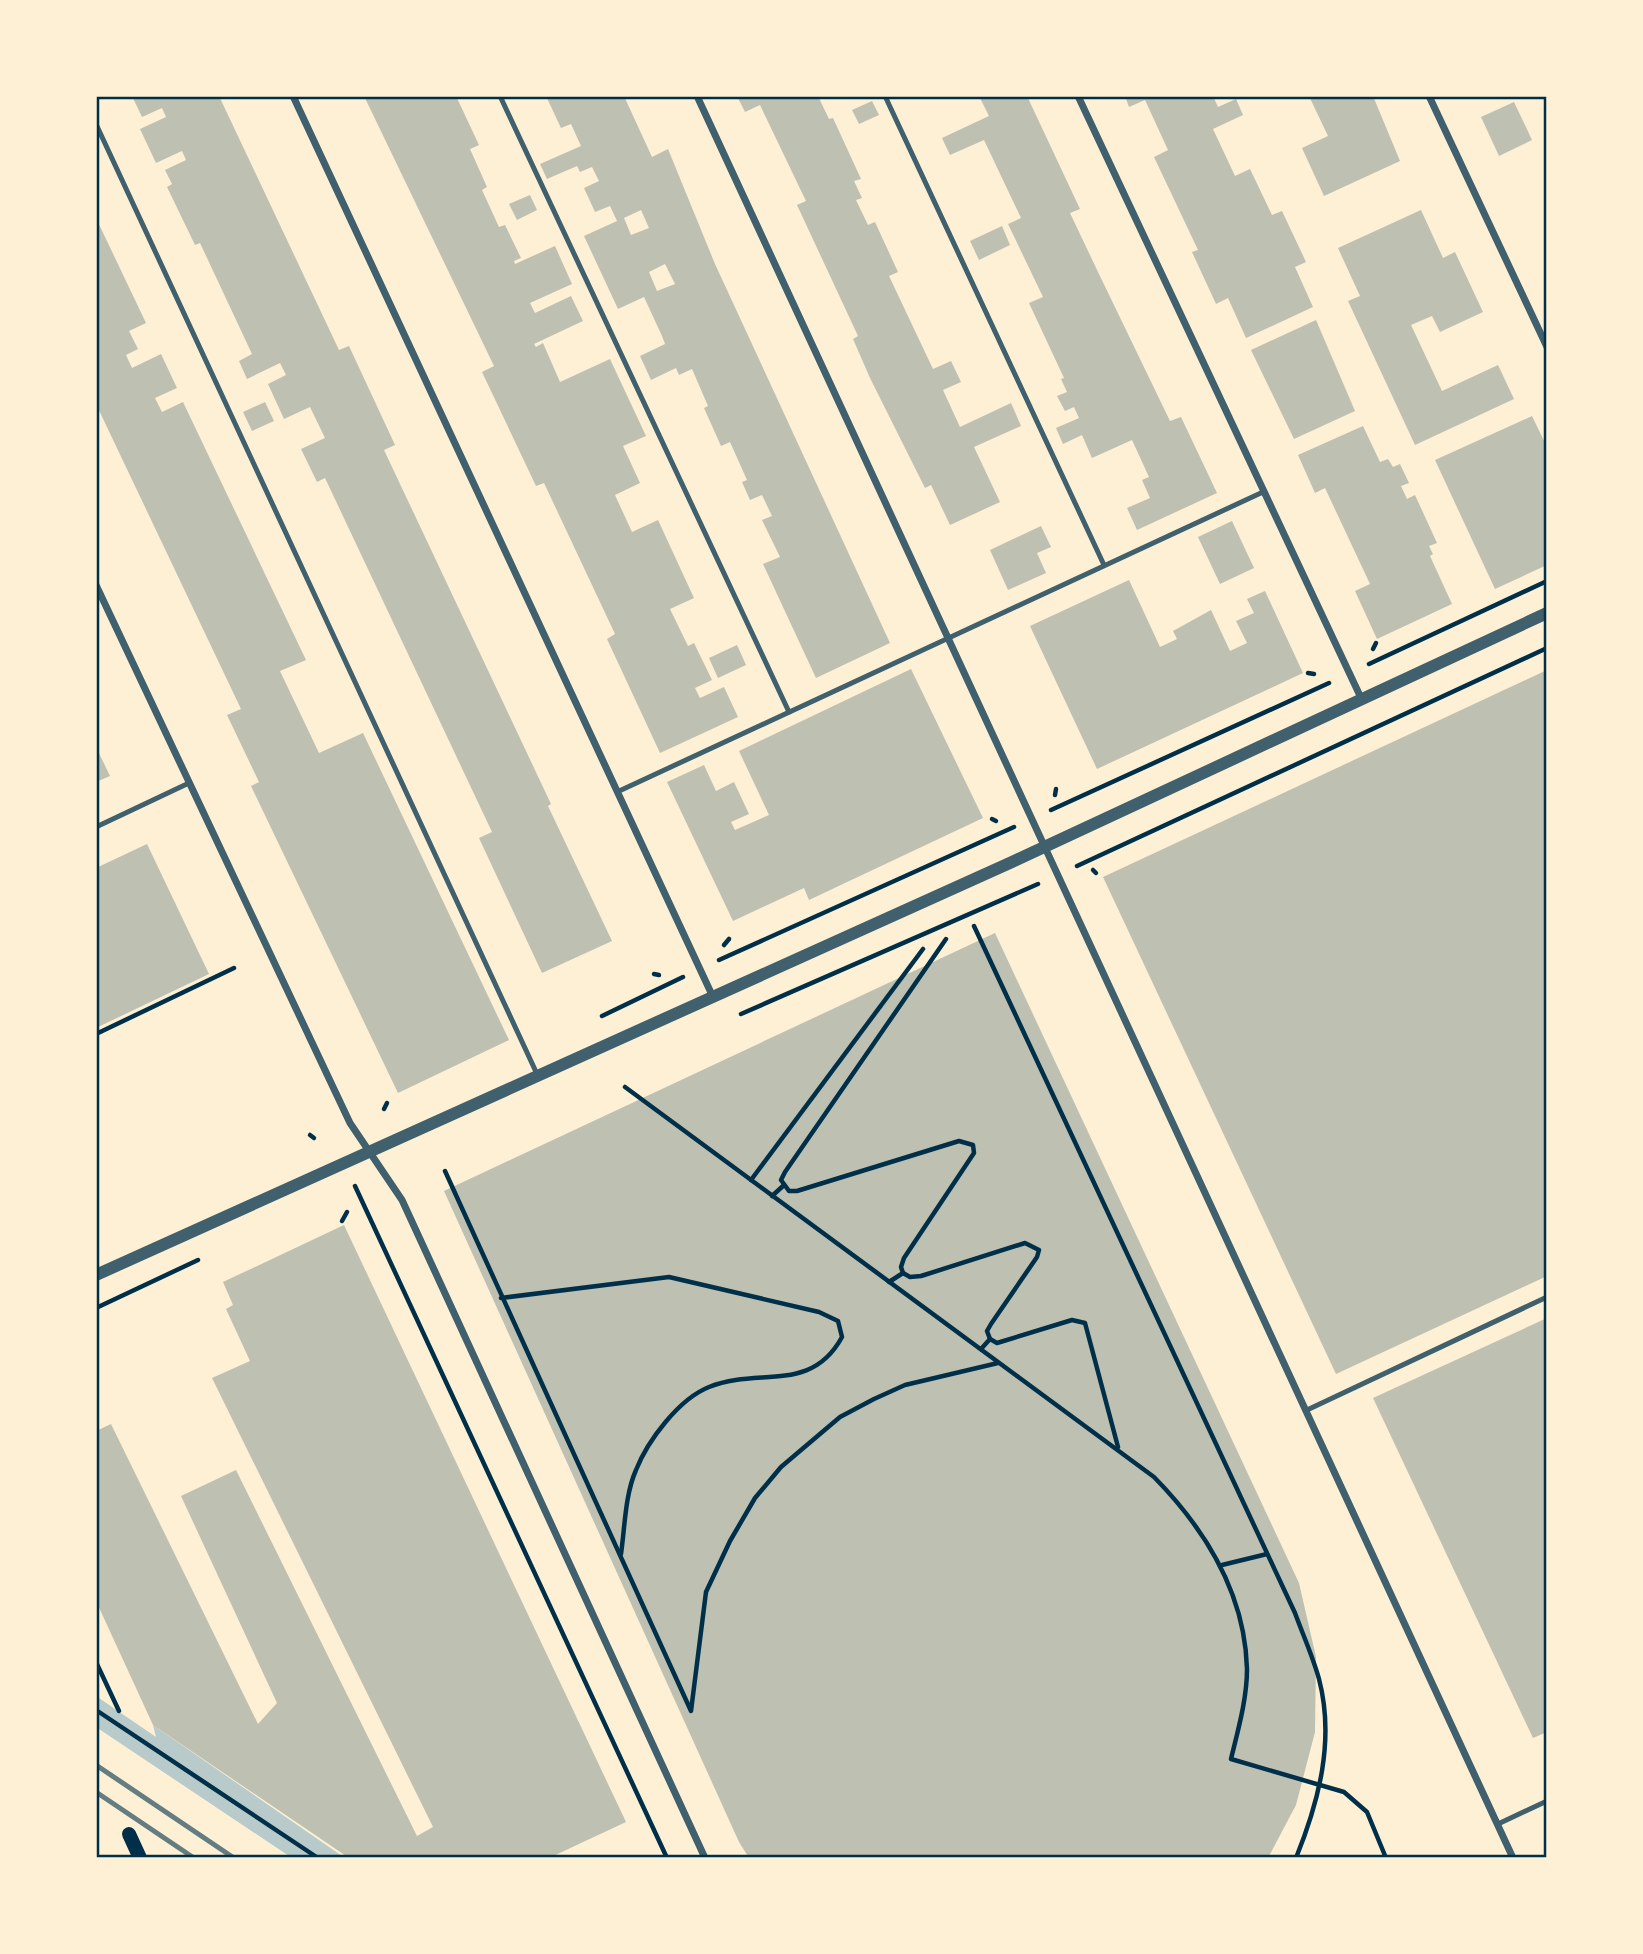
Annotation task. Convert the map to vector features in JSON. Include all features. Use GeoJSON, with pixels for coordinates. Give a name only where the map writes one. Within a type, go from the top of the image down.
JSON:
{"type":"FeatureCollection","features":[{"type":"Feature","properties":{"kind":"main road"},"geometry":{"type":"LineString","coordinates":[[129,1834],[140,1858]]}},
{"type":"Feature","properties":{"kind":"street"},"geometry":{"type":"LineString","coordinates":[[293,96],[713,997]]}},
{"type":"Feature","properties":{"kind":"street"},"geometry":{"type":"LineString","coordinates":[[698,96],[1513,1858]]}},
{"type":"Feature","properties":{"kind":"street"},"geometry":{"type":"LineString","coordinates":[[1078,96],[1362,700]]}},
{"type":"Feature","properties":{"kind":"street"},"geometry":{"type":"LineString","coordinates":[[1429,96],[1547,347]]}},
{"type":"Feature","properties":{"kind":"street"},"geometry":{"type":"LineString","coordinates":[[96,585],[350,1123],[408,1213],[705,1858]]}},
{"type":"Feature","properties":{"kind":"street"},"geometry":{"type":"LineString","coordinates":[[96,1275],[1045,848],[1547,614]]}},
{"type":"Feature","properties":{"kind":"lane"},"geometry":{"type":"LineString","coordinates":[[500,96],[789,712]]}},
{"type":"Feature","properties":{"kind":"lane"},"geometry":{"type":"LineString","coordinates":[[885,96],[1104,565]]}},
{"type":"Feature","properties":{"kind":"lane"},"geometry":{"type":"LineString","coordinates":[[96,124],[538,1076]]}},
{"type":"Feature","properties":{"kind":"lane"},"geometry":{"type":"LineString","coordinates":[[617,792],[1263,492]]}},
{"type":"Feature","properties":{"kind":"lane"},"geometry":{"type":"LineString","coordinates":[[96,827],[189,783]]}},
{"type":"Feature","properties":{"kind":"lane"},"geometry":{"type":"LineString","coordinates":[[1307,1409],[1547,1297]]}},
{"type":"Feature","properties":{"kind":"lane"},"geometry":{"type":"LineString","coordinates":[[1498,1824],[1547,1801]]}},
{"type":"Feature","properties":{"kind":"path"},"geometry":{"type":"LineString","coordinates":[[1060,806],[1547,581]]}},
{"type":"Feature","properties":{"kind":"path"},"geometry":{"type":"LineString","coordinates":[[1373,649],[1376,643]]}},
{"type":"Feature","properties":{"kind":"path"},"geometry":{"type":"LineString","coordinates":[[1088,861],[1547,648]]}},
{"type":"Feature","properties":{"kind":"path"},"geometry":{"type":"LineString","coordinates":[[974,926],[1295,1614],[1319,1680],[1325,1754],[1321,1786],[1296,1858]]}},
{"type":"Feature","properties":{"kind":"path"},"geometry":{"type":"LineString","coordinates":[[724,945],[729,939]]}},
{"type":"Feature","properties":{"kind":"path"},"geometry":{"type":"LineString","coordinates":[[946,939],[785,1172],[781,1180],[783,1186],[789,1191],[797,1191],[959,1141],[973,1145],[974,1153],[904,1258],[901,1266],[903,1273],[910,1277],[921,1276],[1025,1243],[1033,1245],[1039,1250],[1037,1257],[991,1324],[987,1331],[990,1339],[997,1343],[1072,1321],[1085,1323],[1118,1448]]}},
{"type":"Feature","properties":{"kind":"path"},"geometry":{"type":"LineString","coordinates":[[751,1180],[923,949]]}},
{"type":"Feature","properties":{"kind":"path"},"geometry":{"type":"LineString","coordinates":[[96,1034],[234,968]]}},
{"type":"Feature","properties":{"kind":"path"},"geometry":{"type":"LineString","coordinates":[[625,1087],[1118,1448],[1154,1477],[1184,1507],[1222,1565],[1242,1621],[1247,1671],[1231,1759],[1344,1792],[1367,1812],[1386,1858]]}},
{"type":"Feature","properties":{"kind":"path"},"geometry":{"type":"LineString","coordinates":[[384,1109],[387,1103]]}},
{"type":"Feature","properties":{"kind":"path"},"geometry":{"type":"LineString","coordinates":[[444,1171],[691,1711],[706,1592],[749,1509],[781,1467],[840,1417],[874,1399],[905,1385],[999,1363]]}},
{"type":"Feature","properties":{"kind":"path"},"geometry":{"type":"LineString","coordinates":[[355,1186],[667,1858]]}},
{"type":"Feature","properties":{"kind":"path"},"geometry":{"type":"LineString","coordinates":[[772,1196],[783,1186]]}},
{"type":"Feature","properties":{"kind":"path"},"geometry":{"type":"LineString","coordinates":[[342,1221],[347,1212]]}},
{"type":"Feature","properties":{"kind":"path"},"geometry":{"type":"LineString","coordinates":[[889,1282],[903,1273]]}},
{"type":"Feature","properties":{"kind":"path"},"geometry":{"type":"LineString","coordinates":[[501,1298],[669,1277],[687,1279],[819,1312],[838,1321],[842,1337],[835,1349],[809,1371],[711,1386],[694,1395],[678,1411],[647,1449],[636,1469],[629,1490],[620,1556]]}},
{"type":"Feature","properties":{"kind":"path"},"geometry":{"type":"LineString","coordinates":[[981,1349],[990,1339]]}},
{"type":"Feature","properties":{"kind":"path"},"geometry":{"type":"LineString","coordinates":[[1222,1565],[1267,1554]]}},
{"type":"Feature","properties":{"kind":"path"},"geometry":{"type":"LineString","coordinates":[[96,1662],[119,1712]]}},
{"type":"Feature","properties":{"kind":"path"},"geometry":{"type":"LineString","coordinates":[[96,1710],[318,1858]]}},
{"type":"Feature","properties":{"kind":"shaded area"},"geometry":{"type":"Polygon","coordinates":[[[96,1696],[156,1737],[153,1725],[345,1858],[292,1858],[96,1727],[96,1696]]]}},
{"type":"Feature","properties":{"kind":"building"},"geometry":{"type":"Polygon","coordinates":[[[132,96],[219,96],[339,350],[349,346],[395,445],[384,450],[551,804],[548,806],[612,941],[542,973],[479,838],[492,832],[325,478],[317,482],[301,449],[325,438],[310,407],[284,419],[268,384],[286,375],[280,363],[247,379],[239,361],[252,354],[200,243],[195,245],[167,187],[172,184],[165,170],[186,160],[182,151],[156,163],[140,129],[166,117],[162,108],[142,117],[132,96]]]}},
{"type":"Feature","properties":{"kind":"building"},"geometry":{"type":"Polygon","coordinates":[[[364,96],[456,96],[479,145],[470,149],[487,187],[482,190],[499,227],[505,225],[521,258],[514,261],[515,264],[555,246],[572,284],[530,303],[535,313],[571,296],[583,321],[534,344],[536,347],[543,343],[560,382],[610,359],[646,436],[623,446],[640,483],[615,495],[632,532],[658,520],[694,598],[670,609],[688,646],[694,643],[712,680],[695,688],[700,698],[724,687],[738,717],[660,753],[607,639],[615,634],[544,483],[536,486],[482,372],[494,366],[364,96]]]}},
{"type":"Feature","properties":{"kind":"building"},"geometry":{"type":"Polygon","coordinates":[[[546,96],[624,96],[652,157],[668,149],[715,264],[890,643],[816,678],[763,564],[780,557],[762,520],[772,516],[762,495],[750,500],[742,482],[747,480],[730,442],[721,446],[704,408],[708,406],[692,369],[679,375],[676,368],[651,380],[640,356],[665,344],[644,297],[618,309],[584,236],[617,221],[610,206],[595,212],[584,188],[599,181],[592,167],[580,172],[577,166],[547,179],[540,164],[581,146],[571,124],[561,128],[546,96]],[[641,210],[624,218],[631,235],[649,228],[641,210]],[[665,264],[649,272],[657,291],[675,284],[665,264]]]}},
{"type":"Feature","properties":{"kind":"building"},"geometry":{"type":"Polygon","coordinates":[[[737,96],[818,96],[829,119],[833,118],[861,179],[854,181],[862,198],[856,200],[868,225],[875,222],[898,272],[889,276],[933,369],[951,361],[961,382],[943,390],[960,427],[1011,403],[1021,426],[974,447],[1000,502],[950,525],[931,485],[925,488],[853,339],[858,336],[797,205],[806,201],[760,105],[745,112],[737,96]]]}},
{"type":"Feature","properties":{"kind":"building"},"geometry":{"type":"Polygon","coordinates":[[[979,96],[1027,96],[1080,209],[1070,213],[1098,272],[1170,421],[1181,417],[1217,493],[1137,530],[1127,508],[1150,498],[1142,480],[1149,477],[1132,440],[1092,458],[1082,435],[1063,444],[1056,428],[1079,418],[1074,407],[1065,411],[1057,396],[1067,392],[1061,379],[1064,378],[1029,303],[1043,297],[1008,224],[1021,218],[984,140],[950,155],[942,138],[989,116],[979,96]]]}},
{"type":"Feature","properties":{"kind":"building"},"geometry":{"type":"Polygon","coordinates":[[[1125,96],[1213,96],[1218,107],[1236,99],[1243,115],[1213,129],[1235,176],[1250,169],[1272,215],[1282,211],[1306,262],[1295,267],[1313,307],[1246,338],[1228,298],[1216,304],[1192,252],[1198,250],[1154,157],[1168,150],[1145,100],[1129,107],[1125,96]]]}},
{"type":"Feature","properties":{"kind":"building"},"geometry":{"type":"Polygon","coordinates":[[[1309,96],[1373,96],[1400,161],[1324,196],[1302,148],[1328,136],[1309,96]]]}},
{"type":"Feature","properties":{"kind":"building"},"geometry":{"type":"Polygon","coordinates":[[[872,101],[879,115],[859,124],[852,110],[872,101]]]}},
{"type":"Feature","properties":{"kind":"building"},"geometry":{"type":"Polygon","coordinates":[[[1514,102],[1532,140],[1499,156],[1481,117],[1514,102]]]}},
{"type":"Feature","properties":{"kind":"building"},"geometry":{"type":"Polygon","coordinates":[[[530,195],[537,210],[517,220],[509,204],[530,195]]]}},
{"type":"Feature","properties":{"kind":"building"},"geometry":{"type":"Polygon","coordinates":[[[1421,210],[1443,258],[1455,252],[1483,312],[1440,332],[1432,316],[1411,325],[1442,391],[1498,365],[1514,399],[1415,445],[1348,301],[1360,296],[1338,248],[1421,210]]]}},
{"type":"Feature","properties":{"kind":"building"},"geometry":{"type":"Polygon","coordinates":[[[96,218],[146,323],[129,331],[138,349],[126,355],[132,368],[161,354],[177,388],[155,398],[162,412],[183,402],[306,660],[280,671],[319,753],[363,733],[509,1040],[398,1093],[251,786],[259,782],[227,715],[241,709],[96,404],[96,218]]]}},
{"type":"Feature","properties":{"kind":"building"},"geometry":{"type":"Polygon","coordinates":[[[1002,226],[1010,245],[979,260],[970,241],[1002,226]]]}},
{"type":"Feature","properties":{"kind":"building"},"geometry":{"type":"Polygon","coordinates":[[[1316,320],[1355,411],[1294,439],[1251,350],[1316,320]]]}},
{"type":"Feature","properties":{"kind":"building"},"geometry":{"type":"Polygon","coordinates":[[[265,402],[274,421],[252,431],[243,412],[265,402]]]}},
{"type":"Feature","properties":{"kind":"building"},"geometry":{"type":"Polygon","coordinates":[[[1532,416],[1547,447],[1547,565],[1495,589],[1435,460],[1532,416]]]}},
{"type":"Feature","properties":{"kind":"building"},"geometry":{"type":"Polygon","coordinates":[[[1363,426],[1380,462],[1388,459],[1393,467],[1400,464],[1409,483],[1401,486],[1407,499],[1415,495],[1437,543],[1429,546],[1433,554],[1430,556],[1452,604],[1377,639],[1355,591],[1370,584],[1325,488],[1315,493],[1298,455],[1363,426]]]}},
{"type":"Feature","properties":{"kind":"building"},"geometry":{"type":"Polygon","coordinates":[[[1232,521],[1254,568],[1220,584],[1198,537],[1232,521]]]}},
{"type":"Feature","properties":{"kind":"building"},"geometry":{"type":"Polygon","coordinates":[[[1041,526],[1051,547],[1037,553],[1046,573],[1008,590],[990,550],[1041,526]]]}},
{"type":"Feature","properties":{"kind":"building"},"geometry":{"type":"Polygon","coordinates":[[[1129,580],[1160,647],[1177,639],[1173,631],[1211,610],[1230,651],[1247,643],[1236,621],[1254,613],[1247,599],[1265,591],[1303,673],[1097,769],[1030,626],[1129,580]]]}},
{"type":"Feature","properties":{"kind":"building"},"geometry":{"type":"Polygon","coordinates":[[[737,645],[746,665],[718,678],[709,658],[737,645]]]}},
{"type":"Feature","properties":{"kind":"building"},"geometry":{"type":"Polygon","coordinates":[[[911,669],[983,818],[809,900],[804,888],[733,921],[667,782],[704,765],[716,791],[734,782],[749,814],[731,822],[735,830],[769,815],[739,751],[911,669]]]}},
{"type":"Feature","properties":{"kind":"building"},"geometry":{"type":"Polygon","coordinates":[[[1547,670],[1547,1276],[1336,1374],[1103,877],[1547,670]]]}},
{"type":"Feature","properties":{"kind":"building"},"geometry":{"type":"Polygon","coordinates":[[[96,747],[110,776],[96,782],[96,747]]]}},
{"type":"Feature","properties":{"kind":"building"},"geometry":{"type":"Polygon","coordinates":[[[147,844],[209,974],[96,1028],[96,868],[147,844]]]}},
{"type":"Feature","properties":{"kind":"building"},"geometry":{"type":"Polygon","coordinates":[[[995,933],[1299,1583],[1316,1657],[1315,1732],[1296,1805],[1268,1858],[749,1858],[739,1842],[444,1191],[995,933]]]}},
{"type":"Feature","properties":{"kind":"building"},"geometry":{"type":"Polygon","coordinates":[[[344,1225],[626,1822],[549,1858],[349,1858],[153,1725],[96,1601],[96,1431],[111,1424],[258,1724],[277,1703],[181,1496],[236,1470],[417,1836],[433,1827],[212,1378],[250,1361],[226,1309],[233,1305],[223,1282],[344,1225]]]}},
{"type":"Feature","properties":{"kind":"building"},"geometry":{"type":"Polygon","coordinates":[[[1547,1318],[1547,1732],[1533,1738],[1373,1398],[1547,1318]]]}},
{"type":"Feature","properties":{"kind":"railway"},"geometry":{"type":"LineString","coordinates":[[96,1765],[234,1858]]}},
{"type":"Feature","properties":{"kind":"railway"},"geometry":{"type":"LineString","coordinates":[[96,1792],[194,1858]]}}]}
